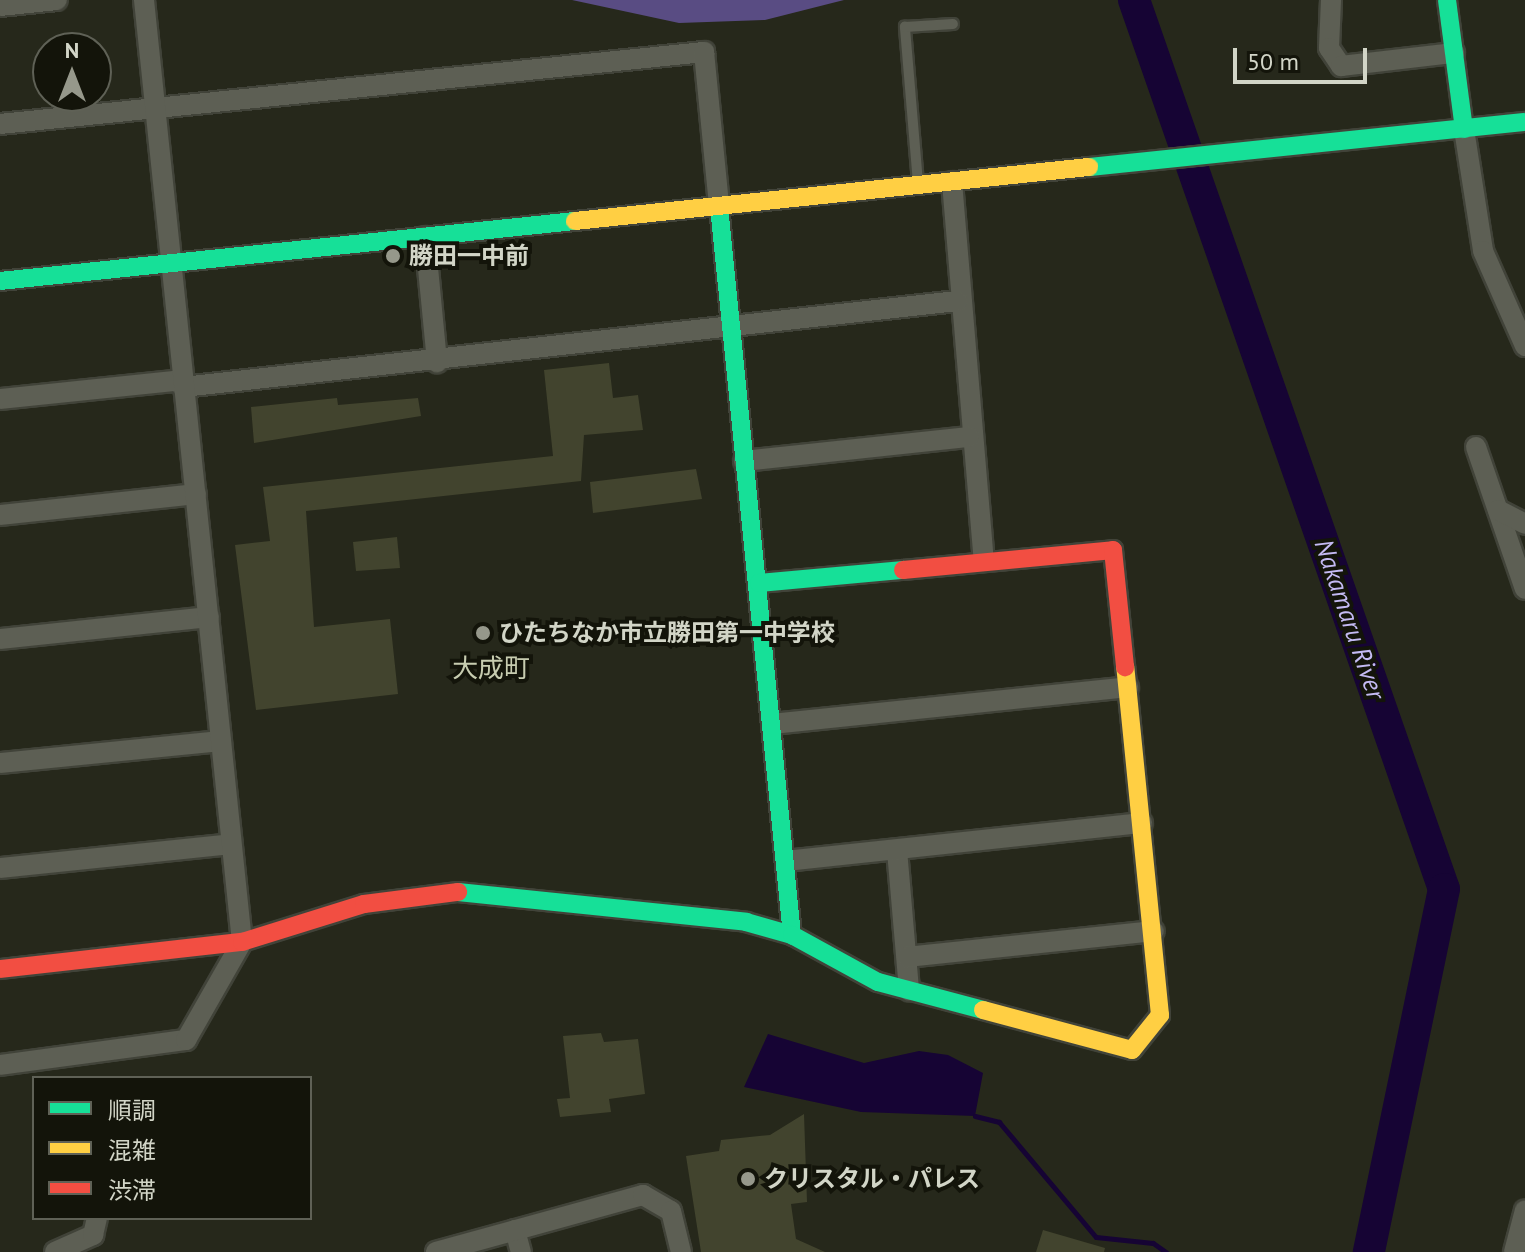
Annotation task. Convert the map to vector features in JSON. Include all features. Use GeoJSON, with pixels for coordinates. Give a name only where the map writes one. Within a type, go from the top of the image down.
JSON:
{"type":"FeatureCollection","features":[{"type":"Feature","properties":{"kind":"street"},"geometry":{"type":"LineString","coordinates":[[0,6],[57,0]]}},
{"type":"Feature","properties":{"kind":"street"},"geometry":{"type":"LineString","coordinates":[[0,1065],[186,1040],[242,942],[144,0]]}},
{"type":"Feature","properties":{"kind":"street"},"geometry":{"type":"LineString","coordinates":[[1331,0],[1328,40],[1341,66],[1454,53]]}},
{"type":"Feature","properties":{"kind":"street"},"geometry":{"type":"LineString","coordinates":[[1447,0],[1483,251],[1525,346]]}},
{"type":"Feature","properties":{"kind":"street"},"geometry":{"type":"LineString","coordinates":[[0,124],[704,52],[792,935]]}},
{"type":"Feature","properties":{"kind":"street"},"geometry":{"type":"LineString","coordinates":[[0,281],[1525,122]]}},
{"type":"Feature","properties":{"kind":"street"},"geometry":{"type":"LineString","coordinates":[[952,182],[957,301],[984,560]]}},
{"type":"Feature","properties":{"kind":"street"},"geometry":{"type":"LineString","coordinates":[[425,237],[437,362]]}},
{"type":"Feature","properties":{"kind":"street"},"geometry":{"type":"LineString","coordinates":[[0,399],[437,362],[957,301]]}},
{"type":"Feature","properties":{"kind":"street"},"geometry":{"type":"LineString","coordinates":[[744,461],[969,437]]}},
{"type":"Feature","properties":{"kind":"street"},"geometry":{"type":"LineString","coordinates":[[1476,447],[1525,589]]}},
{"type":"Feature","properties":{"kind":"street"},"geometry":{"type":"LineString","coordinates":[[0,515],[196,494]]}},
{"type":"Feature","properties":{"kind":"street"},"geometry":{"type":"LineString","coordinates":[[1498,510],[1525,524]]}},
{"type":"Feature","properties":{"kind":"street"},"geometry":{"type":"LineString","coordinates":[[0,969],[242,942],[364,904],[461,890],[708,915],[792,935],[878,982],[1132,1050],[1160,1015],[1154,931],[1113,550],[759,583]]}},
{"type":"Feature","properties":{"kind":"street"},"geometry":{"type":"LineString","coordinates":[[0,639],[209,617]]}},
{"type":"Feature","properties":{"kind":"street"},"geometry":{"type":"LineString","coordinates":[[772,724],[1128,687]]}},
{"type":"Feature","properties":{"kind":"street"},"geometry":{"type":"LineString","coordinates":[[0,763],[221,741]]}},
{"type":"Feature","properties":{"kind":"street"},"geometry":{"type":"LineString","coordinates":[[786,861],[1142,823]]}},
{"type":"Feature","properties":{"kind":"street"},"geometry":{"type":"LineString","coordinates":[[0,868],[231,844]]}},
{"type":"Feature","properties":{"kind":"street"},"geometry":{"type":"LineString","coordinates":[[897,850],[909,990]]}},
{"type":"Feature","properties":{"kind":"street"},"geometry":{"type":"LineString","coordinates":[[907,957],[1154,931]]}},
{"type":"Feature","properties":{"kind":"street"},"geometry":{"type":"LineString","coordinates":[[436,1252],[643,1195],[671,1211],[681,1252]]}},
{"type":"Feature","properties":{"kind":"street"},"geometry":{"type":"LineString","coordinates":[[1514,1252],[1525,1210]]}},
{"type":"Feature","properties":{"kind":"street"},"geometry":{"type":"LineString","coordinates":[[55,1252],[93,1235],[97,1220]]}},
{"type":"Feature","properties":{"kind":"street"},"geometry":{"type":"LineString","coordinates":[[515,1230],[521,1252]]}},
{"type":"Feature","properties":{"kind":"lane"},"geometry":{"type":"LineString","coordinates":[[918,185],[905,27],[953,24]]}},
{"type":"Feature","properties":{"kind":"shaded area"},"geometry":{"type":"Polygon","coordinates":[[[572,0],[844,0],[765,20],[679,23],[572,0]]]}},
{"type":"Feature","properties":{"kind":"shaded area"},"geometry":{"type":"Polygon","coordinates":[[[768,1034],[864,1063],[919,1051],[948,1055],[983,1073],[975,1116],[861,1112],[744,1087],[768,1034]]]}},
{"type":"Feature","properties":{"kind":"building"},"geometry":{"type":"Polygon","coordinates":[[[609,363],[613,398],[638,395],[643,430],[584,435],[581,481],[306,511],[314,627],[390,619],[398,694],[256,710],[235,545],[270,541],[263,487],[553,456],[544,370],[609,363]]]}},
{"type":"Feature","properties":{"kind":"building"},"geometry":{"type":"Polygon","coordinates":[[[337,398],[338,405],[418,398],[421,416],[254,443],[251,407],[337,398]]]}},
{"type":"Feature","properties":{"kind":"building"},"geometry":{"type":"Polygon","coordinates":[[[696,469],[702,499],[593,513],[590,482],[696,469]]]}},
{"type":"Feature","properties":{"kind":"building"},"geometry":{"type":"Polygon","coordinates":[[[397,537],[400,568],[356,571],[353,542],[397,537]]]}},
{"type":"Feature","properties":{"kind":"building"},"geometry":{"type":"Polygon","coordinates":[[[601,1033],[604,1042],[638,1039],[645,1094],[609,1099],[611,1112],[560,1117],[557,1099],[570,1098],[563,1036],[601,1033]]]}},
{"type":"Feature","properties":{"kind":"building","name":"クリスタル・パレス"},"geometry":{"type":"Polygon","coordinates":[[[804,1114],[807,1202],[791,1204],[796,1239],[825,1252],[701,1252],[686,1156],[719,1151],[721,1140],[770,1135],[804,1114]]]}},
{"type":"Feature","properties":{"kind":"building"},"geometry":{"type":"Polygon","coordinates":[[[1043,1230],[1105,1248],[1104,1252],[1036,1252],[1043,1230]]]}},
{"type":"Feature","properties":{"kind":"waterway","name":"Nakamaru River"},"geometry":{"type":"LineString","coordinates":[[1134,0],[1444,889],[1369,1252]]}},
{"type":"Feature","properties":{"kind":"waterway"},"geometry":{"type":"LineString","coordinates":[[975,1116],[999,1122],[1096,1237],[1153,1243],[1166,1252]]}},
{"type":"Feature","properties":{"kind":"traffic: fast"},"geometry":{"type":"LineString","coordinates":[[1447,0],[1464,129]]}},
{"type":"Feature","properties":{"kind":"traffic: fast"},"geometry":{"type":"LineString","coordinates":[[1089,167],[1525,122]]}},
{"type":"Feature","properties":{"kind":"traffic: fast"},"geometry":{"type":"LineString","coordinates":[[719,206],[792,935]]}},
{"type":"Feature","properties":{"kind":"traffic: fast"},"geometry":{"type":"LineString","coordinates":[[0,281],[575,221]]}},
{"type":"Feature","properties":{"kind":"traffic: fast"},"geometry":{"type":"LineString","coordinates":[[759,583],[903,570]]}},
{"type":"Feature","properties":{"kind":"traffic: fast"},"geometry":{"type":"LineString","coordinates":[[458,892],[746,922],[792,935],[878,982],[983,1010]]}},
{"type":"Feature","properties":{"kind":"traffic: slow"},"geometry":{"type":"LineString","coordinates":[[575,221],[1089,167]]}},
{"type":"Feature","properties":{"kind":"traffic: slow"},"geometry":{"type":"LineString","coordinates":[[983,1010],[1132,1050],[1160,1015],[1125,667]]}},
{"type":"Feature","properties":{"kind":"traffic: jam"},"geometry":{"type":"LineString","coordinates":[[903,570],[1113,550],[1125,667]]}},
{"type":"Feature","properties":{"kind":"traffic: jam"},"geometry":{"type":"LineString","coordinates":[[0,969],[242,942],[364,904],[458,892]]}},
{"type":"Feature","properties":{"kind":"place","name":"勝田一中前"},"geometry":{"type":"Point","coordinates":[393,256]}},
{"type":"Feature","properties":{"kind":"place","name":"ひたちなか市立勝田第一中学校"},"geometry":{"type":"Point","coordinates":[483,633]}},
{"type":"Feature","properties":{"kind":"place","name":"クリスタル・パレス"},"geometry":{"type":"Point","coordinates":[748,1179]}},
{"type":"Feature","properties":{"kind":"district","name":"大成町"},"geometry":{"type":"Point","coordinates":[491,668]}}]}
